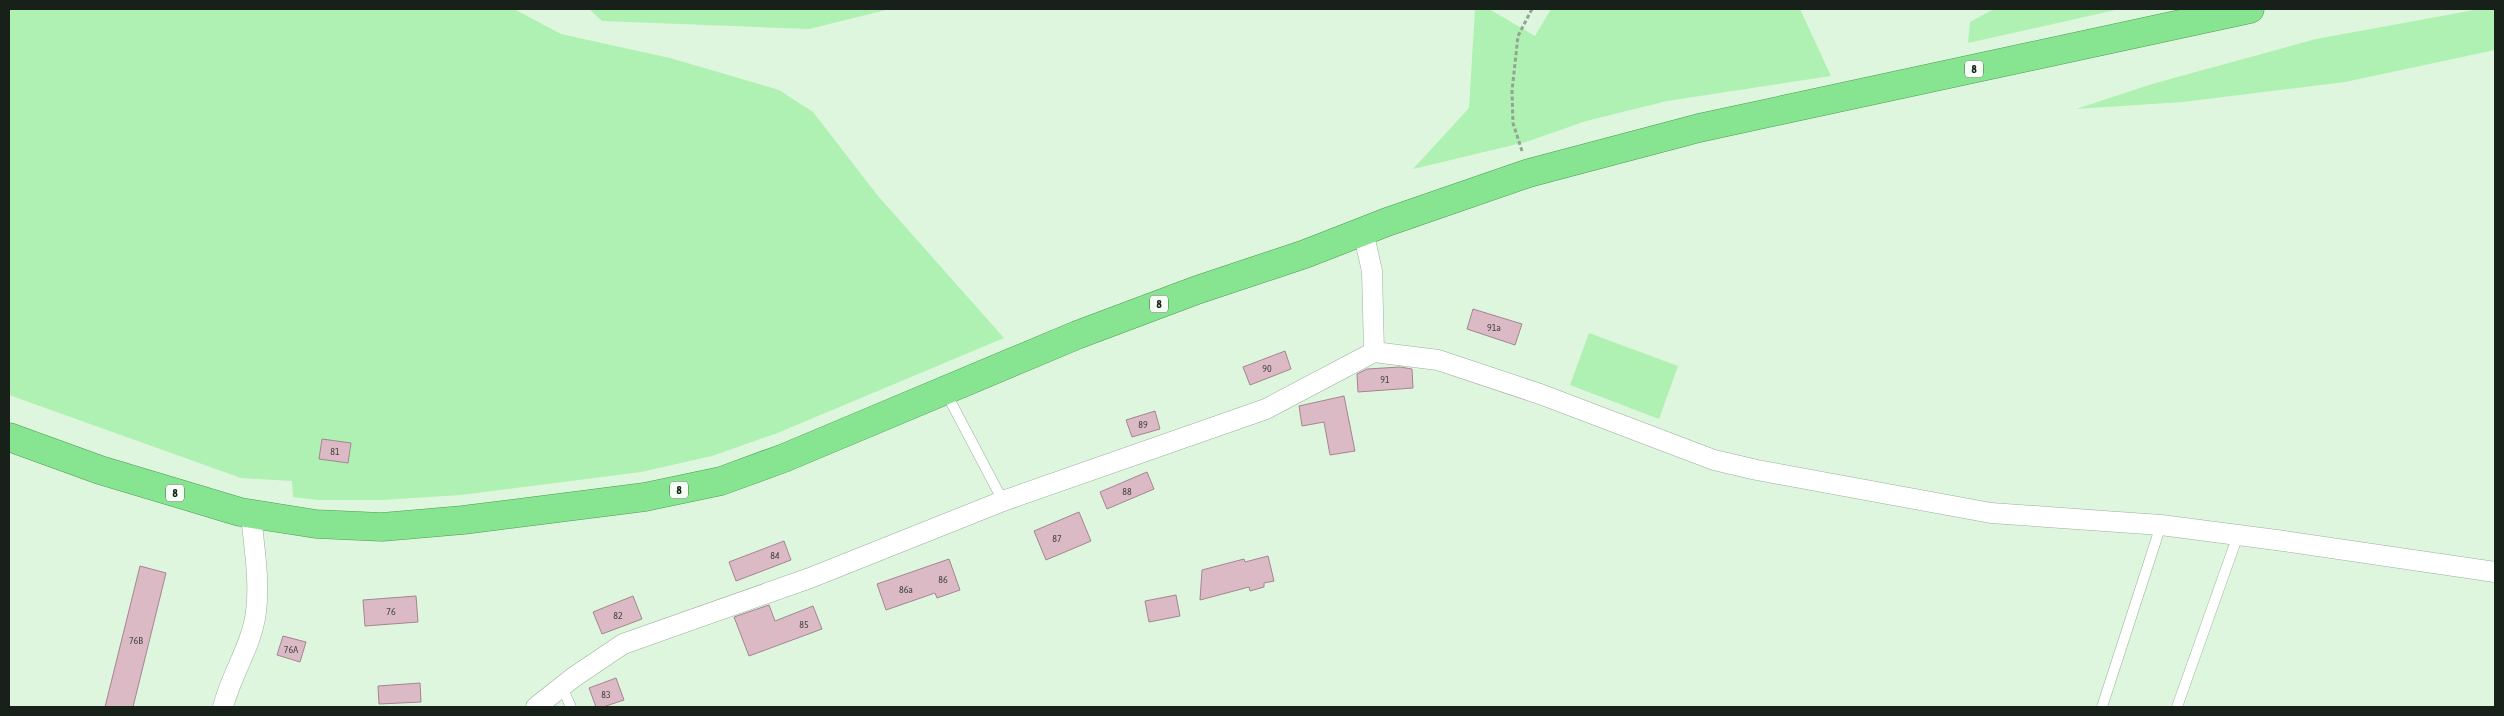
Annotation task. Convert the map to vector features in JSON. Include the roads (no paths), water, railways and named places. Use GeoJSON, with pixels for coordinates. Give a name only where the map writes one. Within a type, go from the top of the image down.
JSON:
{"type":"FeatureCollection","features":[{"type":"Feature","properties":{"kind":"highway","name":"8"},"geometry":{"type":"LineString","coordinates":[[9,438],[100,470],[251,515],[316,524],[382,527],[463,520],[646,497],[720,481],[784,458],[1077,335],[1197,290],[1305,254],[1363,231],[1529,173],[1691,130],[2250,9]]}},
{"type":"Feature","properties":{"kind":"street"},"geometry":{"type":"LineString","coordinates":[[1363,231],[1372,271],[1374,352]]}},
{"type":"Feature","properties":{"kind":"street"},"geometry":{"type":"LineString","coordinates":[[536,707],[623,644],[810,578],[1003,500],[1266,409],[1374,352],[1438,360],[1540,394],[1714,460],[1757,470],[1991,513],[2161,525],[2495,572]]}},
{"type":"Feature","properties":{"kind":"street"},"geometry":{"type":"LineString","coordinates":[[224,707],[234,674],[248,642],[256,612],[257,582],[251,515]]}},
{"type":"Feature","properties":{"kind":"lane"},"geometry":{"type":"LineString","coordinates":[[944,390],[1003,500]]}},
{"type":"Feature","properties":{"kind":"lane"},"geometry":{"type":"LineString","coordinates":[[2102,707],[2161,525]]}},
{"type":"Feature","properties":{"kind":"lane"},"geometry":{"type":"LineString","coordinates":[[2177,707],[2238,535]]}},
{"type":"Feature","properties":{"kind":"lane"},"geometry":{"type":"LineString","coordinates":[[562,687],[571,707]]}}]}
